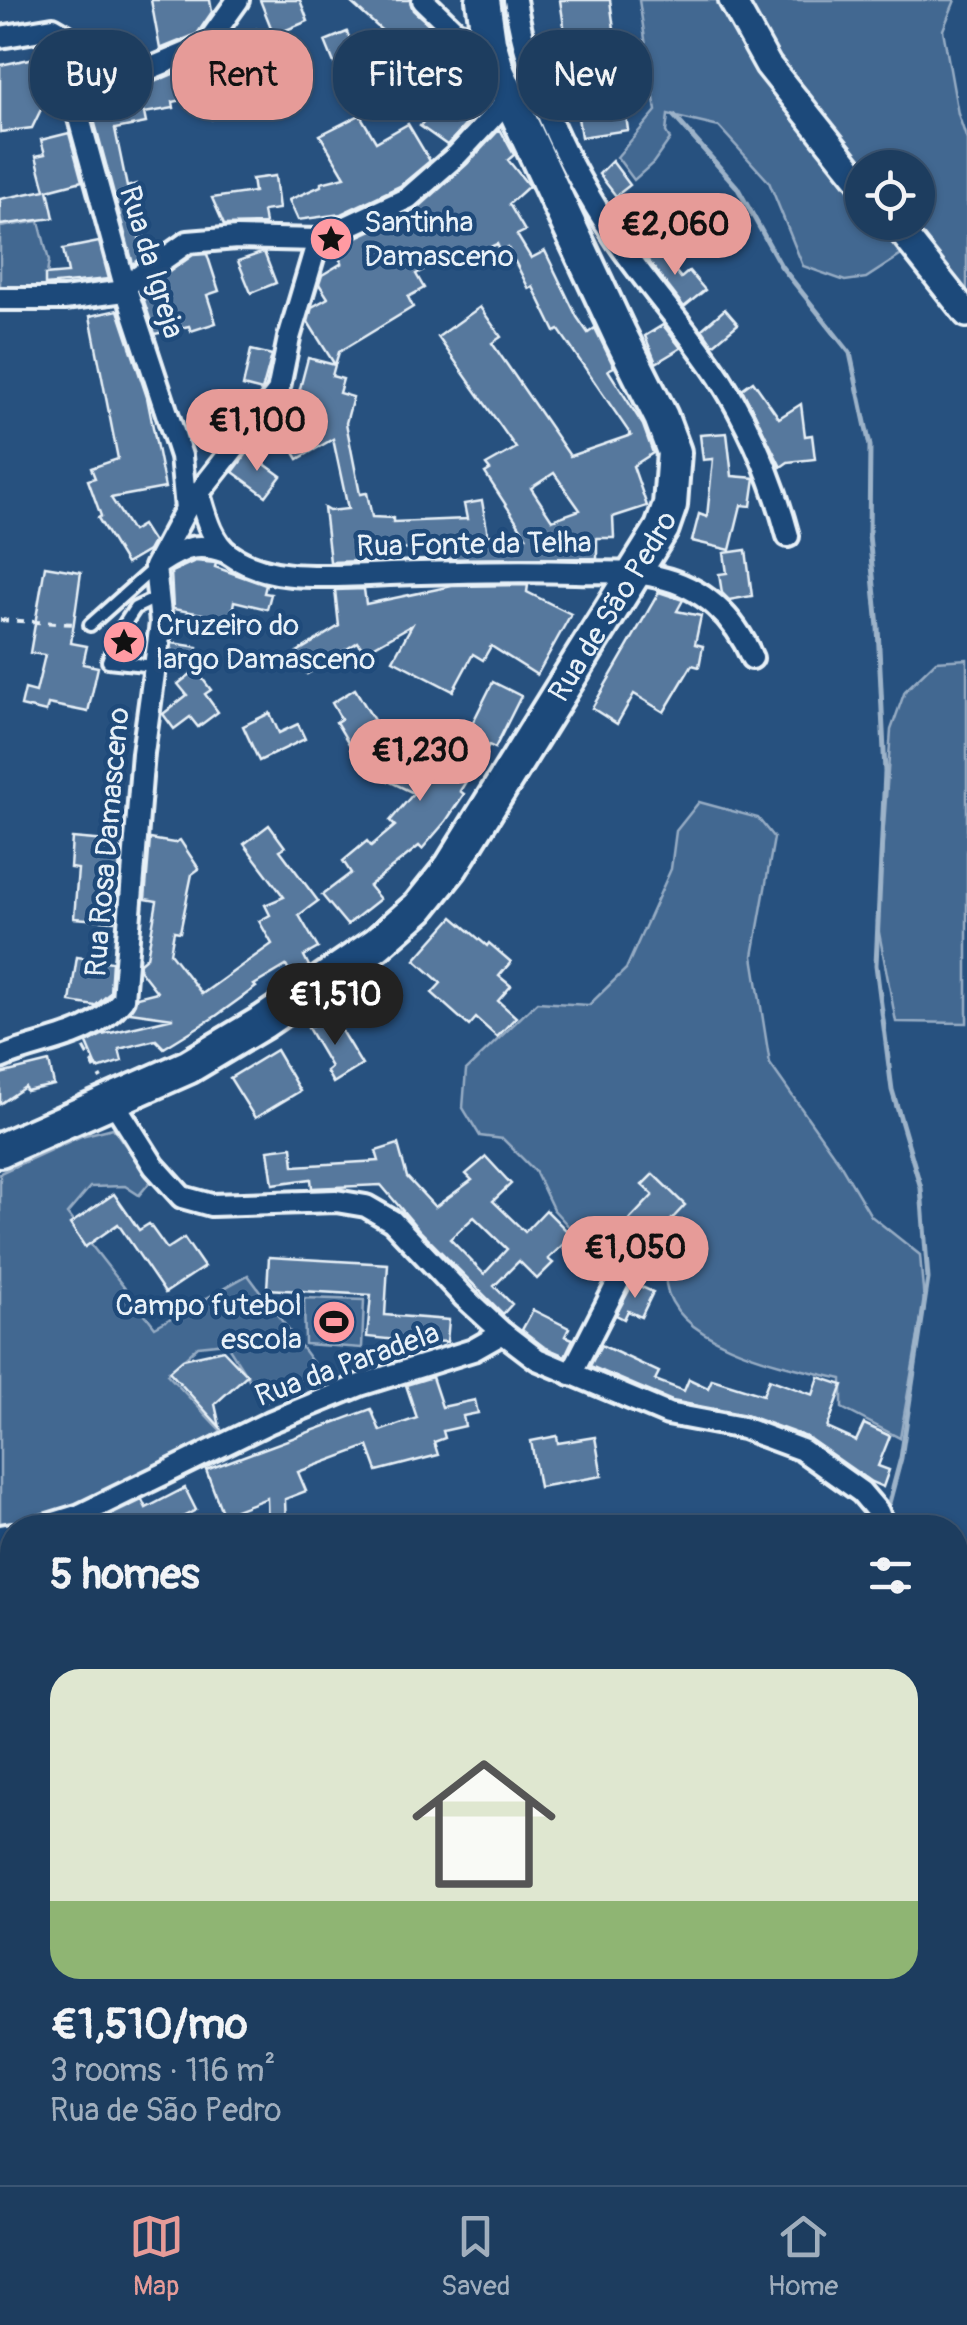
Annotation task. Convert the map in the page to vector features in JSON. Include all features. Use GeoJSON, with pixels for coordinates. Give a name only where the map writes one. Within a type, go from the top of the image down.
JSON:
{"type":"FeatureCollection","features":[{"type":"Feature","properties":{"kind":"main road","name":"Rua de São Pedro"},"geometry":{"type":"LineString","coordinates":[[483,0],[487,30]]}},
{"type":"Feature","properties":{"kind":"main road","name":"Rua de São Pedro"},"geometry":{"type":"LineString","coordinates":[[0,1150],[188,1067],[377,944],[419,907],[451,866],[635,574],[666,517],[674,452],[662,416],[620,335],[498,66]]}},
{"type":"Feature","properties":{"kind":"street"},"geometry":{"type":"LineString","coordinates":[[152,68],[206,45],[238,0]]}},
{"type":"Feature","properties":{"kind":"street"},"geometry":{"type":"LineString","coordinates":[[423,0],[454,30]]}},
{"type":"Feature","properties":{"kind":"street"},"geometry":{"type":"LineString","coordinates":[[515,0],[522,43],[550,125],[615,238],[719,377],[762,456],[788,536]]}},
{"type":"Feature","properties":{"kind":"street"},"geometry":{"type":"LineString","coordinates":[[732,0],[768,65],[845,162]]}},
{"type":"Feature","properties":{"kind":"street","name":"Rua da Igreja"},"geometry":{"type":"LineString","coordinates":[[0,38],[30,32]]}},
{"type":"Feature","properties":{"kind":"street"},"geometry":{"type":"LineString","coordinates":[[0,299],[64,300],[117,292],[188,242],[237,238],[318,240],[408,198],[457,155],[510,98]]}},
{"type":"Feature","properties":{"kind":"street","name":"Rua da Igreja"},"geometry":{"type":"LineString","coordinates":[[80,120],[125,286],[181,456],[192,502]]}},
{"type":"Feature","properties":{"kind":"street"},"geometry":{"type":"LineString","coordinates":[[155,567],[192,502],[278,392],[289,338],[318,240]]}},
{"type":"Feature","properties":{"kind":"street"},"geometry":{"type":"LineString","coordinates":[[908,240],[967,314]]}},
{"type":"Feature","properties":{"kind":"street"},"geometry":{"type":"LineString","coordinates":[[192,502],[226,552]]}},
{"type":"Feature","properties":{"kind":"street","name":"Rua Fonte da Telha"},"geometry":{"type":"LineString","coordinates":[[155,567],[186,546],[206,545],[252,567],[314,577],[500,569],[661,577],[706,598],[728,615],[752,658]]}},
{"type":"Feature","properties":{"kind":"street","name":"Rua Rosa Damasceno"},"geometry":{"type":"LineString","coordinates":[[0,1058],[90,1029],[110,1015],[122,999],[143,753],[161,623],[155,567]]}},
{"type":"Feature","properties":{"kind":"street","name":"Rua da Paradela"},"geometry":{"type":"LineString","coordinates":[[72,1515],[270,1422],[360,1385],[473,1350],[503,1334],[392,1221],[366,1206],[336,1202],[211,1206],[182,1197],[154,1166],[113,1101]]}},
{"type":"Feature","properties":{"kind":"street"},"geometry":{"type":"LineString","coordinates":[[571,1374],[622,1274],[658,1249]]}},
{"type":"Feature","properties":{"kind":"street"},"geometry":{"type":"LineString","coordinates":[[503,1334],[537,1359],[668,1414],[743,1428],[802,1450],[861,1492],[877,1515]]}},
{"type":"Feature","properties":{"kind":"lane"},"geometry":{"type":"LineString","coordinates":[[90,625],[155,567]]}},
{"type":"Feature","properties":{"kind":"lane"},"geometry":{"type":"LineString","coordinates":[[155,666],[108,661],[118,634],[135,608],[158,597]]}},
{"type":"Feature","properties":{"kind":"path"},"geometry":{"type":"LineString","coordinates":[[0,620],[90,625]]}},
{"type":"Feature","properties":{"kind":"path"},"geometry":{"type":"LineString","coordinates":[[76,1033],[113,1101]]}},
{"type":"Feature","properties":{"kind":"shaded area"},"geometry":{"type":"Polygon","coordinates":[[[639,0],[955,0],[943,30],[958,114],[967,140],[967,292],[923,241],[866,278],[845,281],[803,266],[769,182],[719,127],[668,115],[666,132],[670,139],[653,163],[634,180],[617,157],[656,111],[652,30],[644,30],[639,0]]]}},
{"type":"Feature","properties":{"kind":"shaded area"},"geometry":{"type":"Polygon","coordinates":[[[39,221],[49,261],[45,288],[0,288],[0,227],[39,221]]]}},
{"type":"Feature","properties":{"kind":"shaded area"},"geometry":{"type":"Polygon","coordinates":[[[967,659],[967,1023],[896,1022],[877,922],[891,730],[905,691],[936,661],[967,659]]]}},
{"type":"Feature","properties":{"kind":"shaded area"},"geometry":{"type":"Polygon","coordinates":[[[699,802],[758,818],[774,838],[753,956],[770,1064],[839,1162],[871,1216],[920,1255],[924,1302],[900,1438],[842,1408],[842,1379],[738,1350],[690,1323],[674,1305],[666,1284],[677,1235],[660,1198],[591,1251],[553,1209],[535,1171],[503,1139],[480,1136],[463,1108],[466,1070],[537,1002],[589,1005],[626,969],[671,869],[676,831],[699,802]]]}},
{"type":"Feature","properties":{"kind":"shaded area"},"geometry":{"type":"Polygon","coordinates":[[[113,1128],[151,1181],[139,1195],[125,1186],[90,1187],[67,1214],[155,1327],[248,1275],[319,1371],[264,1403],[226,1343],[198,1346],[167,1374],[221,1431],[80,1515],[0,1515],[0,1173],[81,1136],[113,1128]]]}},
{"type":"Feature","properties":{"kind":"shaded area","name":"Campo futebol escola"},"geometry":{"type":"Polygon","coordinates":[[[304,1298],[364,1300],[362,1348],[305,1344],[304,1298]]]}},
{"type":"Feature","properties":{"kind":"building"},"geometry":{"type":"Polygon","coordinates":[[[151,0],[210,0],[212,12],[200,30],[172,30],[172,44],[160,49],[151,0]]]}},
{"type":"Feature","properties":{"kind":"building"},"geometry":{"type":"Polygon","coordinates":[[[260,0],[300,0],[308,21],[286,30],[272,30],[260,0]]]}},
{"type":"Feature","properties":{"kind":"building"},"geometry":{"type":"Polygon","coordinates":[[[348,0],[410,0],[413,10],[435,30],[381,30],[348,0]]]}},
{"type":"Feature","properties":{"kind":"building"},"geometry":{"type":"Polygon","coordinates":[[[560,0],[610,0],[614,30],[565,30],[560,0]]]}},
{"type":"Feature","properties":{"kind":"building"},"geometry":{"type":"Polygon","coordinates":[[[333,38],[333,61],[325,41],[333,38]]]}},
{"type":"Feature","properties":{"kind":"building"},"geometry":{"type":"Polygon","coordinates":[[[30,59],[30,120],[36,120],[32,128],[0,132],[0,65],[30,59]]]}},
{"type":"Feature","properties":{"kind":"building"},"geometry":{"type":"Polygon","coordinates":[[[172,74],[172,108],[152,112],[152,83],[172,74]]]}},
{"type":"Feature","properties":{"kind":"building"},"geometry":{"type":"Polygon","coordinates":[[[94,120],[145,120],[146,123],[115,129],[127,187],[136,184],[145,217],[141,218],[144,236],[139,237],[143,257],[133,264],[94,120]]]}},
{"type":"Feature","properties":{"kind":"building"},"geometry":{"type":"Polygon","coordinates":[[[350,120],[363,120],[376,142],[408,124],[430,161],[400,186],[341,214],[298,220],[289,200],[321,183],[345,177],[320,135],[350,120]]]}},
{"type":"Feature","properties":{"kind":"building"},"geometry":{"type":"Polygon","coordinates":[[[425,120],[470,120],[447,145],[420,126],[425,120]]]}},
{"type":"Feature","properties":{"kind":"building"},"geometry":{"type":"Polygon","coordinates":[[[578,120],[627,120],[628,130],[581,137],[578,120]]]}},
{"type":"Feature","properties":{"kind":"building"},"geometry":{"type":"Polygon","coordinates":[[[500,129],[514,155],[508,160],[529,186],[509,204],[525,231],[517,235],[531,258],[545,251],[577,317],[588,333],[595,328],[614,367],[608,370],[643,425],[653,453],[633,466],[647,506],[613,517],[614,538],[597,538],[597,558],[426,559],[426,548],[397,550],[397,560],[330,562],[324,508],[348,509],[333,439],[298,459],[284,436],[272,443],[265,431],[288,401],[298,396],[308,358],[335,365],[308,322],[312,307],[328,298],[319,284],[322,275],[342,263],[333,248],[417,209],[500,129]],[[497,244],[449,266],[445,258],[416,274],[424,288],[408,297],[413,307],[339,352],[332,376],[343,379],[339,393],[353,397],[346,423],[360,494],[367,493],[372,517],[393,518],[393,522],[467,519],[464,504],[482,501],[488,535],[526,536],[485,473],[490,470],[486,465],[516,448],[438,337],[480,307],[501,337],[492,343],[570,456],[631,435],[559,330],[555,332],[508,248],[501,252],[497,244]],[[554,473],[531,488],[552,520],[580,510],[554,473]]]}},
{"type":"Feature","properties":{"kind":"building"},"geometry":{"type":"Polygon","coordinates":[[[69,133],[82,181],[48,190],[54,218],[0,225],[0,199],[45,190],[36,156],[45,154],[41,140],[69,133]]]}},
{"type":"Feature","properties":{"kind":"building"},"geometry":{"type":"Polygon","coordinates":[[[612,161],[630,185],[616,196],[599,174],[612,161]]]}},
{"type":"Feature","properties":{"kind":"building"},"geometry":{"type":"Polygon","coordinates":[[[275,176],[279,209],[263,211],[265,224],[224,225],[212,198],[254,192],[252,179],[275,176]]]}},
{"type":"Feature","properties":{"kind":"building"},"geometry":{"type":"Polygon","coordinates":[[[99,242],[109,279],[45,285],[45,275],[68,273],[63,249],[99,242]]]}},
{"type":"Feature","properties":{"kind":"building"},"geometry":{"type":"Polygon","coordinates":[[[655,246],[681,278],[689,271],[705,290],[684,307],[644,255],[655,246]]]}},
{"type":"Feature","properties":{"kind":"building"},"geometry":{"type":"Polygon","coordinates":[[[264,252],[276,283],[251,293],[238,261],[264,252]]]}},
{"type":"Feature","properties":{"kind":"building"},"geometry":{"type":"Polygon","coordinates":[[[207,254],[219,291],[207,295],[216,323],[191,331],[189,326],[155,334],[141,292],[193,255],[207,254]]]}},
{"type":"Feature","properties":{"kind":"building"},"geometry":{"type":"Polygon","coordinates":[[[725,309],[738,324],[713,345],[702,329],[725,309]]]}},
{"type":"Feature","properties":{"kind":"building"},"geometry":{"type":"Polygon","coordinates":[[[118,310],[147,397],[165,488],[111,498],[132,531],[142,525],[153,542],[148,551],[126,564],[98,518],[101,516],[88,480],[95,478],[91,468],[118,459],[90,316],[118,310]]]}},
{"type":"Feature","properties":{"kind":"building"},"geometry":{"type":"Polygon","coordinates":[[[663,325],[681,348],[656,363],[645,336],[663,325]]]}},
{"type":"Feature","properties":{"kind":"building"},"geometry":{"type":"Polygon","coordinates":[[[251,350],[272,355],[262,391],[243,386],[251,350]]]}},
{"type":"Feature","properties":{"kind":"building"},"geometry":{"type":"Polygon","coordinates":[[[753,381],[779,418],[801,404],[805,436],[812,435],[815,459],[788,462],[781,467],[742,389],[753,381]]]}},
{"type":"Feature","properties":{"kind":"building"},"geometry":{"type":"Polygon","coordinates":[[[727,433],[732,476],[755,478],[751,506],[741,505],[730,550],[692,541],[699,514],[707,517],[713,459],[703,460],[700,435],[727,433]]]}},
{"type":"Feature","properties":{"kind":"building"},"geometry":{"type":"Polygon","coordinates":[[[248,452],[281,476],[266,496],[233,472],[248,452]]]}},
{"type":"Feature","properties":{"kind":"building"},"geometry":{"type":"Polygon","coordinates":[[[746,550],[752,596],[729,600],[722,593],[719,574],[727,573],[724,553],[746,550]]]}},
{"type":"Feature","properties":{"kind":"building"},"geometry":{"type":"Polygon","coordinates":[[[195,561],[216,563],[215,567],[266,585],[264,593],[271,594],[267,609],[234,601],[231,619],[173,609],[171,572],[195,561]]]}},
{"type":"Feature","properties":{"kind":"building"},"geometry":{"type":"Polygon","coordinates":[[[45,566],[81,572],[71,643],[87,646],[83,664],[98,667],[88,712],[48,704],[46,712],[21,706],[25,689],[36,692],[45,655],[30,653],[45,566]]]}},
{"type":"Feature","properties":{"kind":"building"},"geometry":{"type":"Polygon","coordinates":[[[528,585],[527,592],[571,614],[537,675],[491,646],[483,660],[473,654],[453,691],[393,660],[412,625],[364,652],[358,642],[307,674],[294,654],[339,626],[335,590],[364,589],[366,604],[452,586],[528,585]]]}},
{"type":"Feature","properties":{"kind":"building"},"geometry":{"type":"Polygon","coordinates":[[[659,592],[683,600],[677,611],[701,616],[695,644],[703,646],[699,667],[692,665],[664,712],[634,694],[617,724],[592,708],[659,592]]]}},
{"type":"Feature","properties":{"kind":"building"},"geometry":{"type":"Polygon","coordinates":[[[172,643],[198,647],[195,667],[169,662],[172,643]]]}},
{"type":"Feature","properties":{"kind":"building"},"geometry":{"type":"Polygon","coordinates":[[[196,670],[211,690],[205,694],[218,712],[198,727],[190,717],[174,729],[163,714],[187,695],[178,684],[196,670]]]}},
{"type":"Feature","properties":{"kind":"building"},"geometry":{"type":"Polygon","coordinates":[[[493,682],[521,696],[495,748],[489,745],[446,821],[422,849],[419,846],[369,886],[380,899],[347,925],[322,895],[351,873],[343,861],[367,841],[371,846],[395,826],[390,821],[414,793],[367,771],[375,754],[422,776],[445,739],[460,748],[493,682]]]}},
{"type":"Feature","properties":{"kind":"building"},"geometry":{"type":"Polygon","coordinates":[[[355,689],[383,735],[354,752],[336,722],[341,719],[332,703],[355,689]]]}},
{"type":"Feature","properties":{"kind":"building"},"geometry":{"type":"Polygon","coordinates":[[[270,713],[279,733],[298,724],[305,739],[259,761],[243,726],[270,713]]]}},
{"type":"Feature","properties":{"kind":"building"},"geometry":{"type":"Polygon","coordinates":[[[269,825],[285,847],[280,850],[318,901],[299,915],[318,948],[304,956],[309,966],[293,977],[286,966],[164,1048],[156,1040],[119,1049],[122,1061],[98,1069],[87,1043],[102,1035],[173,1018],[130,1012],[137,997],[157,992],[139,969],[147,957],[157,901],[145,899],[150,839],[174,843],[180,840],[199,869],[192,874],[180,932],[174,931],[170,953],[202,994],[272,944],[259,921],[270,915],[265,905],[284,897],[244,844],[269,825]]]}},
{"type":"Feature","properties":{"kind":"building"},"geometry":{"type":"Polygon","coordinates":[[[72,838],[106,841],[105,848],[121,849],[114,921],[74,918],[78,869],[70,868],[72,838]]]}},
{"type":"Feature","properties":{"kind":"building"},"geometry":{"type":"Polygon","coordinates":[[[453,917],[511,962],[499,976],[511,986],[498,1001],[516,1017],[497,1037],[476,1018],[469,1026],[432,993],[441,983],[415,960],[453,917]]]}},
{"type":"Feature","properties":{"kind":"building"},"geometry":{"type":"Polygon","coordinates":[[[77,957],[112,962],[110,993],[95,1006],[70,1002],[77,957]]]}},
{"type":"Feature","properties":{"kind":"building"},"geometry":{"type":"Polygon","coordinates":[[[331,1014],[362,1065],[333,1083],[326,1071],[331,1067],[308,1028],[331,1014]]]}},
{"type":"Feature","properties":{"kind":"building"},"geometry":{"type":"Polygon","coordinates":[[[276,1050],[300,1091],[255,1118],[230,1078],[276,1050]]]}},
{"type":"Feature","properties":{"kind":"building"},"geometry":{"type":"Polygon","coordinates":[[[49,1062],[54,1085],[26,1091],[25,1087],[0,1104],[0,1074],[49,1062]]]}},
{"type":"Feature","properties":{"kind":"building"},"geometry":{"type":"Polygon","coordinates":[[[398,1144],[407,1177],[435,1207],[472,1180],[466,1174],[486,1157],[511,1184],[493,1201],[525,1232],[546,1210],[572,1236],[548,1259],[553,1263],[537,1279],[519,1261],[494,1286],[512,1304],[503,1314],[420,1231],[381,1185],[312,1188],[311,1179],[273,1184],[268,1150],[292,1147],[294,1166],[379,1161],[376,1151],[398,1144]],[[474,1217],[450,1239],[484,1274],[507,1249],[474,1217]]]}},
{"type":"Feature","properties":{"kind":"building"},"geometry":{"type":"Polygon","coordinates":[[[653,1174],[685,1205],[656,1236],[611,1266],[598,1253],[653,1195],[642,1185],[653,1174]]]}},
{"type":"Feature","properties":{"kind":"building"},"geometry":{"type":"Polygon","coordinates":[[[114,1194],[139,1230],[149,1224],[167,1249],[184,1238],[204,1267],[165,1293],[118,1224],[85,1247],[70,1224],[114,1194]]]}},
{"type":"Feature","properties":{"kind":"building"},"geometry":{"type":"Polygon","coordinates":[[[269,1257],[388,1264],[385,1315],[449,1320],[447,1342],[419,1340],[418,1350],[397,1349],[398,1340],[367,1337],[371,1295],[267,1289],[269,1257]]]}},
{"type":"Feature","properties":{"kind":"building"},"geometry":{"type":"Polygon","coordinates":[[[633,1283],[653,1292],[641,1317],[628,1311],[624,1319],[616,1315],[633,1283]]]}},
{"type":"Feature","properties":{"kind":"building"},"geometry":{"type":"Polygon","coordinates":[[[533,1310],[569,1328],[565,1336],[573,1339],[565,1356],[544,1347],[522,1330],[533,1310]]]}},
{"type":"Feature","properties":{"kind":"building"},"geometry":{"type":"Polygon","coordinates":[[[601,1345],[659,1372],[655,1380],[684,1391],[689,1379],[708,1388],[712,1379],[763,1395],[769,1379],[813,1395],[819,1377],[843,1385],[827,1428],[856,1441],[864,1424],[890,1436],[878,1466],[889,1470],[883,1487],[807,1437],[746,1415],[672,1401],[590,1366],[601,1345]]]}},
{"type":"Feature","properties":{"kind":"building"},"geometry":{"type":"Polygon","coordinates":[[[223,1350],[247,1375],[215,1404],[220,1427],[169,1371],[183,1359],[223,1350]]]}},
{"type":"Feature","properties":{"kind":"building"},"geometry":{"type":"Polygon","coordinates":[[[432,1377],[442,1407],[475,1400],[478,1413],[463,1416],[465,1426],[443,1431],[445,1438],[434,1442],[438,1455],[377,1471],[368,1446],[298,1472],[306,1491],[285,1499],[286,1515],[268,1515],[267,1498],[223,1515],[206,1470],[371,1409],[380,1431],[417,1418],[406,1385],[432,1377]]]}},
{"type":"Feature","properties":{"kind":"building"},"geometry":{"type":"Polygon","coordinates":[[[557,1436],[558,1443],[595,1437],[602,1476],[539,1487],[531,1441],[557,1436]]]}},
{"type":"Feature","properties":{"kind":"building"},"geometry":{"type":"Polygon","coordinates":[[[185,1488],[196,1510],[186,1515],[111,1515],[142,1500],[146,1508],[185,1488]]]}},
{"type":"Feature","properties":{"kind":"waterway"},"geometry":{"type":"LineString","coordinates":[[674,116],[737,187],[781,266],[850,353],[870,446],[869,535],[885,772],[876,965],[892,1090],[921,1188],[928,1279],[901,1458],[889,1503]]}},
{"type":"Feature","properties":{"kind":"place","name":"Santinha Damasceno"},"geometry":{"type":"Point","coordinates":[331,239]}},
{"type":"Feature","properties":{"kind":"place","name":"Cruzeiro do largo Damasceno"},"geometry":{"type":"Point","coordinates":[124,642]}},
{"type":"Feature","properties":{"kind":"place","name":"Campo futebol escola"},"geometry":{"type":"Point","coordinates":[334,1322]}}]}
